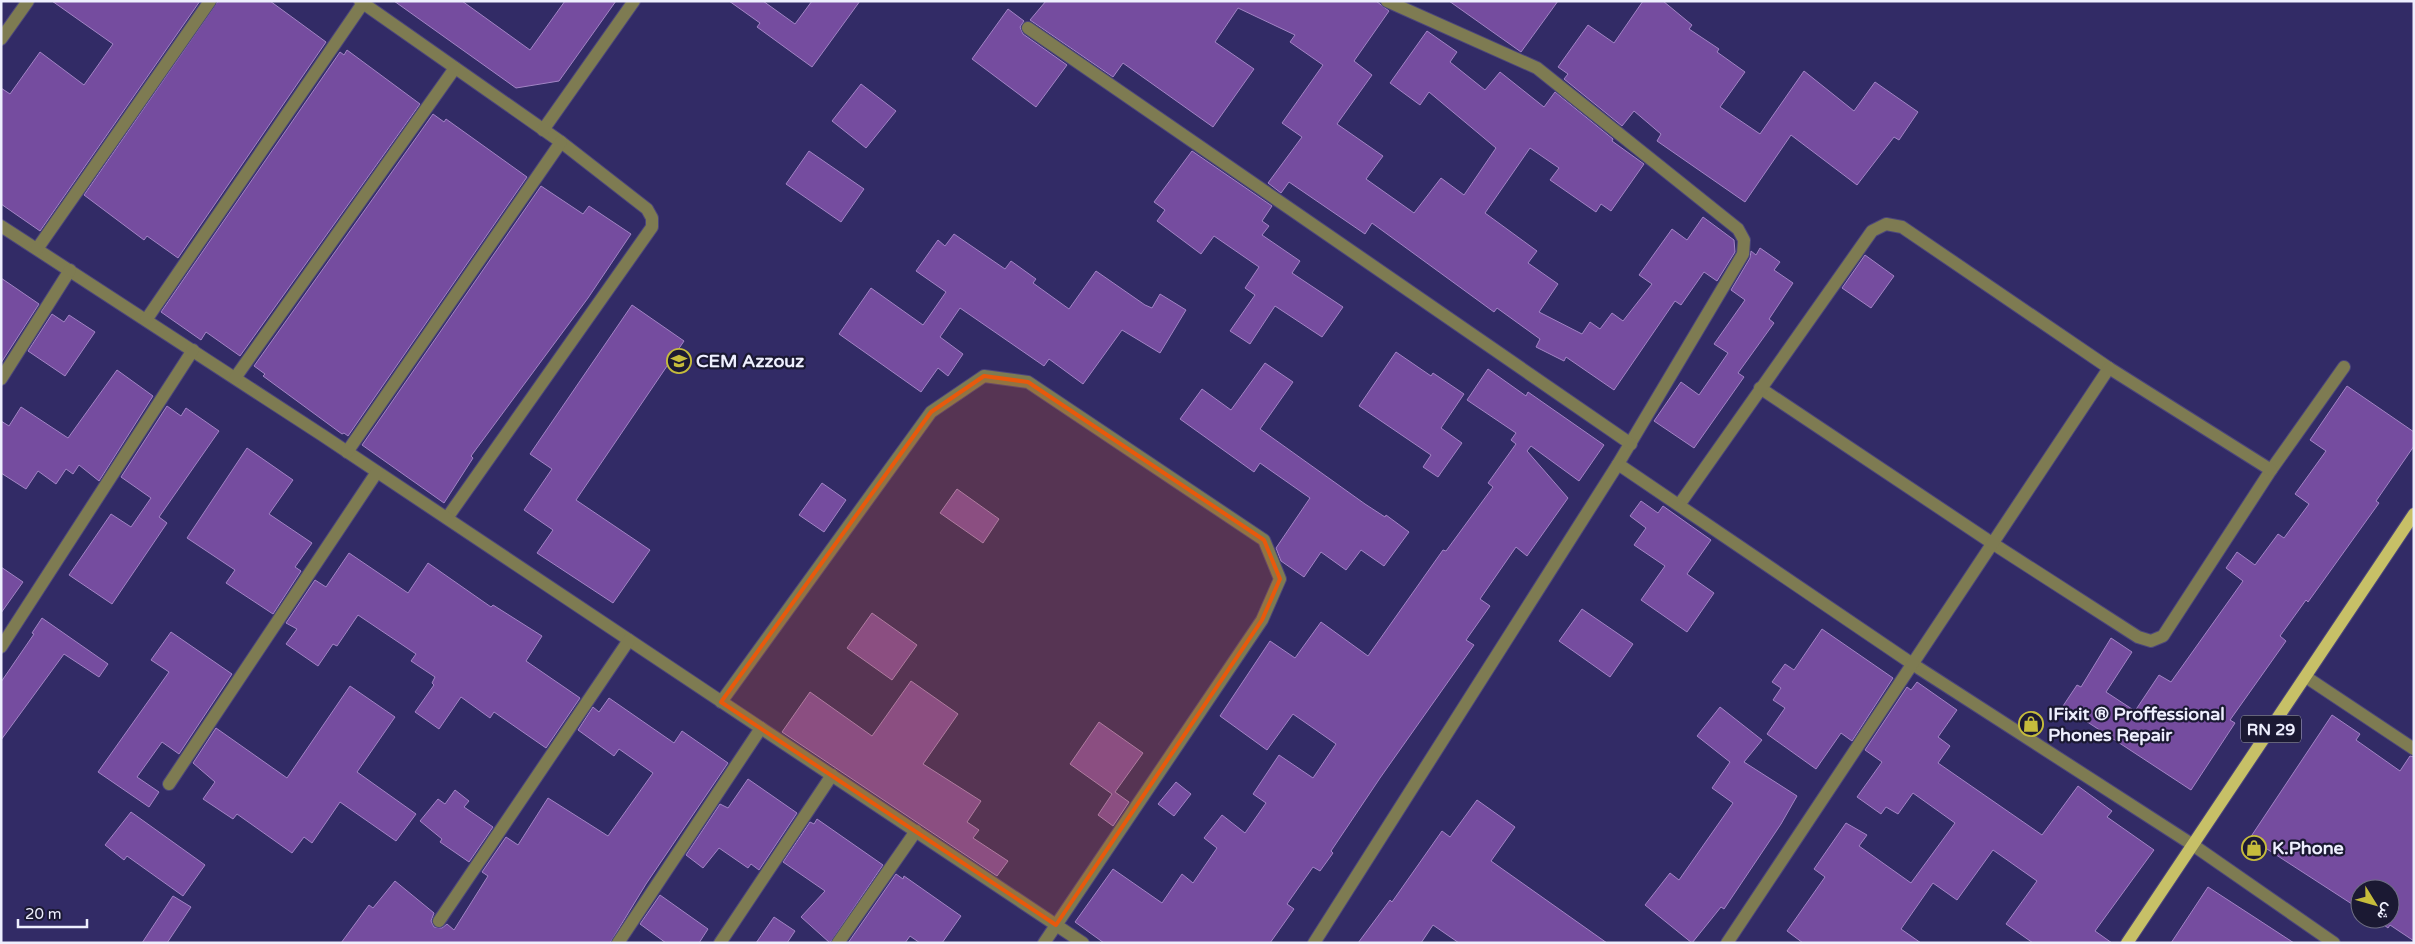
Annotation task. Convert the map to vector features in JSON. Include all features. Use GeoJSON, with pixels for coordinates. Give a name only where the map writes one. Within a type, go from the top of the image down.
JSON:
{"type":"FeatureCollection","features":[{"type":"Feature","properties":{"kind":"main road","name":"RN 29"},"geometry":{"type":"LineString","coordinates":[[2127,943],[2414,514]]}},
{"type":"Feature","properties":{"kind":"street"},"geometry":{"type":"LineString","coordinates":[[1,39],[28,1]]}},
{"type":"Feature","properties":{"kind":"street"},"geometry":{"type":"LineString","coordinates":[[37,249],[210,1]]}},
{"type":"Feature","properties":{"kind":"street"},"geometry":{"type":"LineString","coordinates":[[543,130],[634,1]]}},
{"type":"Feature","properties":{"kind":"street"},"geometry":{"type":"LineString","coordinates":[[1314,943],[1631,444],[1743,254],[1744,240],[1738,229],[1537,68],[1387,1]]}},
{"type":"Feature","properties":{"kind":"street"},"geometry":{"type":"LineString","coordinates":[[146,320],[361,2],[561,142],[647,209],[652,218],[652,227],[447,518]]}},
{"type":"Feature","properties":{"kind":"street"},"geometry":{"type":"LineString","coordinates":[[1028,28],[1631,444]]}},
{"type":"Feature","properties":{"kind":"street"},"geometry":{"type":"LineString","coordinates":[[235,378],[455,68]]}},
{"type":"Feature","properties":{"kind":"street"},"geometry":{"type":"LineString","coordinates":[[346,452],[561,142]]}},
{"type":"Feature","properties":{"kind":"street"},"geometry":{"type":"LineString","coordinates":[[1679,505],[1872,231],[1886,224],[1902,227],[2109,368],[2272,470]]}},
{"type":"Feature","properties":{"kind":"street"},"geometry":{"type":"LineString","coordinates":[[1,226],[447,518],[1083,943]]}},
{"type":"Feature","properties":{"kind":"street"},"geometry":{"type":"LineString","coordinates":[[1,378],[70,270]]}},
{"type":"Feature","properties":{"kind":"street"},"geometry":{"type":"LineString","coordinates":[[1,647],[193,350]]}},
{"type":"Feature","properties":{"kind":"street"},"geometry":{"type":"LineString","coordinates":[[1760,388],[1992,543],[2138,637],[2152,641],[2163,636],[2272,470],[2344,367]]}},
{"type":"Feature","properties":{"kind":"street"},"geometry":{"type":"LineString","coordinates":[[1727,943],[2109,368]]}},
{"type":"Feature","properties":{"kind":"street"},"geometry":{"type":"LineString","coordinates":[[721,702],[931,412],[984,376],[1028,382],[1264,540],[1280,579],[1262,620],[1044,943]]}},
{"type":"Feature","properties":{"kind":"street"},"geometry":{"type":"LineString","coordinates":[[1618,464],[1914,664],[2193,846],[2334,943]]}},
{"type":"Feature","properties":{"kind":"street"},"geometry":{"type":"LineString","coordinates":[[169,784],[377,472]]}},
{"type":"Feature","properties":{"kind":"street"},"geometry":{"type":"LineString","coordinates":[[439,921],[629,640]]}},
{"type":"Feature","properties":{"kind":"street"},"geometry":{"type":"LineString","coordinates":[[2306,677],[2414,749]]}},
{"type":"Feature","properties":{"kind":"street"},"geometry":{"type":"LineString","coordinates":[[618,943],[761,728]]}},
{"type":"Feature","properties":{"kind":"street"},"geometry":{"type":"LineString","coordinates":[[720,943],[832,775]]}},
{"type":"Feature","properties":{"kind":"street"},"geometry":{"type":"LineString","coordinates":[[838,943],[916,831]]}},
{"type":"Feature","properties":{"kind":"highlighted area"},"geometry":{"type":"Polygon","coordinates":[[[984,376],[1028,382],[1264,540],[1280,579],[1262,620],[1056,925],[721,702],[931,412],[984,376]]]}},
{"type":"Feature","properties":{"kind":"building"},"geometry":{"type":"Polygon","coordinates":[[[52,1],[200,1],[40,231],[1,204],[1,88],[10,94],[40,52],[84,85],[113,44],[52,1]]]}},
{"type":"Feature","properties":{"kind":"building"},"geometry":{"type":"Polygon","coordinates":[[[218,1],[270,1],[326,42],[178,258],[147,236],[144,240],[84,195],[218,1]]]}},
{"type":"Feature","properties":{"kind":"building"},"geometry":{"type":"Polygon","coordinates":[[[394,1],[462,1],[530,50],[565,1],[616,1],[559,81],[516,88],[394,1]]]}},
{"type":"Feature","properties":{"kind":"building"},"geometry":{"type":"Polygon","coordinates":[[[729,1],[763,1],[795,24],[812,1],[860,1],[812,67],[757,27],[760,23],[729,1]]]}},
{"type":"Feature","properties":{"kind":"building"},"geometry":{"type":"Polygon","coordinates":[[[1046,1],[1376,1],[1389,11],[1354,61],[1372,75],[1337,124],[1383,156],[1366,179],[1414,213],[1441,178],[1464,195],[1496,148],[1429,92],[1420,105],[1390,83],[1427,31],[1457,52],[1450,62],[1485,90],[1500,72],[1544,107],[1555,92],[1613,139],[1612,141],[1644,164],[1611,211],[1601,204],[1596,212],[1550,180],[1559,168],[1530,148],[1485,213],[1537,251],[1528,263],[1558,284],[1539,312],[1582,334],[1590,322],[1600,329],[1612,313],[1623,321],[1652,284],[1639,275],[1672,229],[1687,240],[1703,217],[1734,240],[1735,252],[1717,281],[1704,272],[1681,305],[1675,301],[1614,390],[1566,357],[1564,361],[1536,347],[1540,339],[1497,308],[1494,312],[1372,223],[1365,234],[1289,182],[1281,193],[1268,183],[1302,137],[1282,123],[1323,65],[1290,42],[1295,35],[1238,8],[1215,42],[1254,69],[1213,127],[1123,63],[1113,77],[1030,20],[1046,1]]]}},
{"type":"Feature","properties":{"kind":"building"},"geometry":{"type":"Polygon","coordinates":[[[1449,1],[1558,1],[1521,52],[1449,1]]]}},
{"type":"Feature","properties":{"kind":"building"},"geometry":{"type":"Polygon","coordinates":[[[1643,1],[1663,1],[1692,25],[1689,29],[1719,49],[1717,52],[1745,72],[1720,107],[1760,134],[1804,71],[1854,111],[1875,82],[1918,112],[1899,140],[1894,137],[1857,185],[1791,135],[1745,202],[1657,141],[1661,134],[1634,111],[1622,126],[1564,79],[1568,74],[1558,67],[1588,25],[1614,43],[1643,1]]]}},
{"type":"Feature","properties":{"kind":"building"},"geometry":{"type":"Polygon","coordinates":[[[1008,9],[1024,21],[1020,27],[1023,34],[1067,65],[1036,107],[972,59],[1008,9]]]}},
{"type":"Feature","properties":{"kind":"building"},"geometry":{"type":"Polygon","coordinates":[[[347,50],[420,104],[240,356],[206,332],[201,340],[161,312],[340,52],[344,55],[347,50]]]}},
{"type":"Feature","properties":{"kind":"building"},"geometry":{"type":"Polygon","coordinates":[[[861,84],[896,111],[866,148],[832,121],[861,84]]]}},
{"type":"Feature","properties":{"kind":"building"},"geometry":{"type":"Polygon","coordinates":[[[433,114],[444,122],[446,119],[527,177],[348,436],[344,433],[342,434],[263,376],[265,374],[254,366],[433,114]]]}},
{"type":"Feature","properties":{"kind":"building"},"geometry":{"type":"Polygon","coordinates":[[[809,151],[864,189],[841,222],[786,184],[809,151]]]}},
{"type":"Feature","properties":{"kind":"building"},"geometry":{"type":"Polygon","coordinates":[[[1192,151],[1272,206],[1262,221],[1269,226],[1262,235],[1300,261],[1292,273],[1343,307],[1322,337],[1275,306],[1250,344],[1230,331],[1255,295],[1245,288],[1259,267],[1214,236],[1201,254],[1157,221],[1165,210],[1154,202],[1192,151]]]}},
{"type":"Feature","properties":{"kind":"building"},"geometry":{"type":"Polygon","coordinates":[[[541,186],[583,214],[589,206],[631,234],[588,298],[471,456],[473,458],[444,503],[362,445],[541,186]]]}},
{"type":"Feature","properties":{"kind":"building"},"geometry":{"type":"Polygon","coordinates":[[[954,234],[1005,269],[1011,261],[1036,279],[1033,283],[1069,309],[1096,271],[1145,305],[1152,308],[1160,294],[1186,310],[1160,353],[1122,330],[1083,384],[1049,359],[1044,366],[960,308],[940,337],[963,354],[948,376],[938,368],[921,392],[839,334],[871,288],[923,325],[946,292],[916,271],[938,240],[945,246],[954,234]]]}},
{"type":"Feature","properties":{"kind":"building"},"geometry":{"type":"Polygon","coordinates":[[[1760,248],[1780,262],[1774,270],[1793,283],[1769,319],[1774,323],[1738,373],[1744,377],[1694,448],[1654,421],[1681,382],[1699,395],[1728,353],[1714,344],[1745,300],[1731,290],[1750,258],[1751,251],[1756,255],[1760,248]]]}},
{"type":"Feature","properties":{"kind":"building"},"geometry":{"type":"Polygon","coordinates":[[[1865,255],[1894,276],[1871,308],[1842,288],[1865,255]]]}},
{"type":"Feature","properties":{"kind":"building"},"geometry":{"type":"Polygon","coordinates":[[[1,278],[39,304],[1,363],[1,278]]]}},
{"type":"Feature","properties":{"kind":"building"},"geometry":{"type":"Polygon","coordinates":[[[632,305],[684,341],[576,500],[650,550],[613,603],[537,553],[553,530],[524,510],[552,469],[530,454],[632,305]]]}},
{"type":"Feature","properties":{"kind":"building"},"geometry":{"type":"Polygon","coordinates":[[[52,314],[64,322],[69,315],[95,332],[65,376],[28,351],[52,314]]]}},
{"type":"Feature","properties":{"kind":"building"},"geometry":{"type":"Polygon","coordinates":[[[1396,352],[1431,376],[1433,373],[1464,394],[1441,428],[1462,443],[1438,477],[1423,467],[1431,455],[1359,406],[1396,352]]]}},
{"type":"Feature","properties":{"kind":"building"},"geometry":{"type":"Polygon","coordinates":[[[1265,363],[1293,382],[1260,429],[1365,504],[1385,517],[1386,515],[1409,532],[1384,566],[1361,550],[1346,570],[1321,552],[1304,577],[1281,561],[1276,548],[1310,498],[1260,463],[1254,472],[1180,419],[1202,389],[1231,410],[1265,363]]]}},
{"type":"Feature","properties":{"kind":"building"},"geometry":{"type":"Polygon","coordinates":[[[1488,369],[1526,396],[1528,392],[1604,445],[1579,481],[1531,446],[1527,451],[1568,498],[1527,556],[1516,547],[1480,599],[1490,606],[1466,640],[1474,645],[1380,778],[1331,851],[1333,853],[1320,871],[1313,867],[1287,904],[1294,909],[1270,943],[1104,943],[1075,922],[1113,869],[1162,903],[1182,874],[1193,883],[1217,848],[1204,838],[1222,815],[1245,833],[1266,803],[1253,794],[1279,755],[1313,778],[1336,744],[1293,714],[1267,750],[1220,716],[1270,641],[1295,658],[1321,622],[1368,656],[1443,550],[1446,551],[1493,487],[1488,483],[1516,444],[1511,440],[1516,433],[1467,400],[1488,369]]]}},
{"type":"Feature","properties":{"kind":"building"},"geometry":{"type":"Polygon","coordinates":[[[117,370],[153,396],[99,481],[79,465],[73,474],[66,469],[56,484],[38,471],[26,489],[1,473],[1,421],[9,426],[21,407],[68,438],[117,370]]]}},
{"type":"Feature","properties":{"kind":"building"},"geometry":{"type":"Polygon","coordinates":[[[2347,386],[2414,432],[2414,446],[2376,501],[2379,503],[2308,602],[2306,600],[2280,636],[2286,641],[2230,720],[2235,723],[2191,790],[2063,706],[2077,685],[2081,687],[2111,638],[2132,652],[2106,692],[2135,711],[2159,675],[2171,682],[2243,581],[2226,568],[2237,552],[2255,565],[2278,534],[2284,538],[2309,504],[2295,494],[2326,451],[2310,440],[2347,386]]]}},
{"type":"Feature","properties":{"kind":"building"},"geometry":{"type":"Polygon","coordinates":[[[167,406],[181,416],[186,408],[219,431],[159,517],[167,523],[112,604],[69,575],[111,514],[131,527],[151,498],[121,477],[167,406]]]}},
{"type":"Feature","properties":{"kind":"building"},"geometry":{"type":"Polygon","coordinates":[[[247,448],[293,480],[269,514],[312,543],[295,567],[301,571],[273,614],[226,583],[235,570],[187,538],[247,448]]]}},
{"type":"Feature","properties":{"kind":"building"},"geometry":{"type":"Polygon","coordinates":[[[822,483],[846,500],[824,532],[799,515],[822,483]]]}},
{"type":"Feature","properties":{"kind":"building"},"geometry":{"type":"Polygon","coordinates":[[[957,489],[999,519],[983,543],[940,513],[957,489]]]}},
{"type":"Feature","properties":{"kind":"building"},"geometry":{"type":"Polygon","coordinates":[[[1641,501],[1658,513],[1663,506],[1711,540],[1687,574],[1714,593],[1687,632],[1641,600],[1665,566],[1634,545],[1646,528],[1630,516],[1641,501]]]}},
{"type":"Feature","properties":{"kind":"building"},"geometry":{"type":"Polygon","coordinates":[[[349,553],[408,593],[428,563],[491,607],[493,605],[542,636],[526,661],[580,698],[546,748],[494,712],[490,718],[461,697],[439,729],[415,712],[434,685],[432,683],[435,677],[411,661],[416,654],[358,615],[337,646],[333,644],[318,666],[286,644],[297,629],[286,623],[315,580],[326,587],[349,553]]]}},
{"type":"Feature","properties":{"kind":"building"},"geometry":{"type":"Polygon","coordinates":[[[1,567],[23,582],[1,613],[1,567]]]}},
{"type":"Feature","properties":{"kind":"building"},"geometry":{"type":"Polygon","coordinates":[[[1582,609],[1633,644],[1610,677],[1559,641],[1582,609]]]}},
{"type":"Feature","properties":{"kind":"building"},"geometry":{"type":"Polygon","coordinates":[[[872,613],[917,645],[892,680],[847,648],[872,613]]]}},
{"type":"Feature","properties":{"kind":"building"},"geometry":{"type":"Polygon","coordinates":[[[42,618],[108,664],[99,677],[64,654],[1,740],[1,682],[34,634],[32,633],[42,618]]]}},
{"type":"Feature","properties":{"kind":"building"},"geometry":{"type":"Polygon","coordinates":[[[1822,629],[1893,678],[1852,741],[1841,733],[1816,769],[1767,734],[1785,708],[1773,700],[1781,688],[1772,682],[1785,664],[1794,670],[1822,629]]]}},
{"type":"Feature","properties":{"kind":"building"},"geometry":{"type":"Polygon","coordinates":[[[171,632],[232,674],[179,754],[162,742],[137,777],[159,792],[149,807],[98,772],[169,672],[151,660],[171,632]]]}},
{"type":"Feature","properties":{"kind":"building"},"geometry":{"type":"Polygon","coordinates":[[[911,681],[958,714],[923,764],[981,801],[967,822],[979,830],[973,838],[1008,861],[997,876],[782,732],[810,692],[872,736],[911,681]]]}},
{"type":"Feature","properties":{"kind":"building"},"geometry":{"type":"Polygon","coordinates":[[[1917,682],[1957,710],[1938,737],[1950,746],[1938,763],[2042,835],[2078,786],[2112,811],[2107,817],[2154,850],[2095,931],[2112,943],[2033,943],[2006,924],[2037,881],[1993,850],[1957,900],[1933,883],[1901,929],[1921,943],[1803,943],[1787,931],[1825,877],[1814,869],[1846,823],[1867,835],[1859,846],[1911,883],[1955,823],[1913,793],[1898,814],[1886,807],[1881,814],[1857,797],[1882,762],[1865,750],[1907,687],[1911,690],[1917,682]]]}},
{"type":"Feature","properties":{"kind":"building"},"geometry":{"type":"Polygon","coordinates":[[[350,686],[395,717],[357,772],[416,814],[396,841],[340,802],[312,843],[304,837],[292,853],[237,814],[233,819],[203,799],[215,782],[193,763],[216,728],[287,778],[350,686]]]}},
{"type":"Feature","properties":{"kind":"building"},"geometry":{"type":"Polygon","coordinates":[[[609,698],[674,743],[682,731],[728,763],[646,884],[610,943],[341,943],[369,905],[373,908],[395,881],[434,913],[431,921],[434,927],[442,928],[447,924],[454,930],[488,876],[482,872],[506,837],[518,845],[548,798],[608,836],[653,773],[619,749],[614,756],[578,730],[593,707],[599,712],[609,698]]]}},
{"type":"Feature","properties":{"kind":"building"},"geometry":{"type":"Polygon","coordinates":[[[1720,707],[1762,740],[1744,762],[1797,796],[1781,824],[1724,909],[1721,907],[1692,943],[1645,905],[1670,873],[1679,880],[1733,803],[1712,788],[1730,762],[1697,736],[1720,707]]]}},
{"type":"Feature","properties":{"kind":"building"},"geometry":{"type":"Polygon","coordinates":[[[2332,715],[2360,734],[2356,740],[2400,771],[2410,756],[2414,757],[2414,941],[2396,929],[2400,929],[2400,879],[2350,879],[2350,903],[2250,838],[2332,715]]]}},
{"type":"Feature","properties":{"kind":"building"},"geometry":{"type":"Polygon","coordinates":[[[1099,722],[1143,753],[1115,792],[1129,802],[1113,826],[1098,815],[1112,794],[1070,764],[1099,722]]]}},
{"type":"Feature","properties":{"kind":"building"},"geometry":{"type":"Polygon","coordinates":[[[748,779],[797,813],[759,870],[751,864],[748,868],[719,848],[703,868],[686,855],[720,804],[728,808],[748,779]]]}},
{"type":"Feature","properties":{"kind":"building"},"geometry":{"type":"Polygon","coordinates":[[[1176,782],[1191,794],[1174,816],[1158,804],[1176,782]]]}},
{"type":"Feature","properties":{"kind":"building"},"geometry":{"type":"Polygon","coordinates":[[[455,790],[469,801],[464,807],[493,827],[469,862],[440,842],[442,839],[420,821],[438,799],[445,804],[455,790]]]}},
{"type":"Feature","properties":{"kind":"building"},"geometry":{"type":"Polygon","coordinates":[[[1477,800],[1515,827],[1491,861],[1607,943],[1459,943],[1433,925],[1421,943],[1358,943],[1390,900],[1392,902],[1442,831],[1450,837],[1477,800]]]}},
{"type":"Feature","properties":{"kind":"building"},"geometry":{"type":"Polygon","coordinates":[[[131,812],[205,865],[183,896],[127,856],[124,860],[105,845],[131,812]]]}},
{"type":"Feature","properties":{"kind":"building"},"geometry":{"type":"Polygon","coordinates":[[[817,819],[883,865],[830,943],[801,917],[825,891],[783,862],[810,822],[814,824],[817,819]]]}},
{"type":"Feature","properties":{"kind":"building"},"geometry":{"type":"Polygon","coordinates":[[[896,874],[903,879],[904,876],[961,916],[942,943],[920,943],[910,936],[905,943],[848,943],[896,874]]]}},
{"type":"Feature","properties":{"kind":"building"},"geometry":{"type":"Polygon","coordinates":[[[2208,887],[2294,943],[2171,943],[2208,887]]]}},
{"type":"Feature","properties":{"kind":"building"},"geometry":{"type":"Polygon","coordinates":[[[660,895],[708,929],[699,943],[666,943],[640,924],[660,895]]]}},
{"type":"Feature","properties":{"kind":"building"},"geometry":{"type":"Polygon","coordinates":[[[173,896],[191,907],[167,943],[142,943],[173,896]]]}},
{"type":"Feature","properties":{"kind":"building"},"geometry":{"type":"Polygon","coordinates":[[[774,917],[795,931],[787,943],[756,943],[774,917]]]}},
{"type":"Feature","properties":{"kind":"place","name":"CEM Azzouz"},"geometry":{"type":"Point","coordinates":[679,361]}},
{"type":"Feature","properties":{"kind":"place","name":"IFixit ® Proffessional Phones Repair"},"geometry":{"type":"Point","coordinates":[2031,724]}},
{"type":"Feature","properties":{"kind":"place","name":"K.Phone"},"geometry":{"type":"Point","coordinates":[2254,848]}}]}
